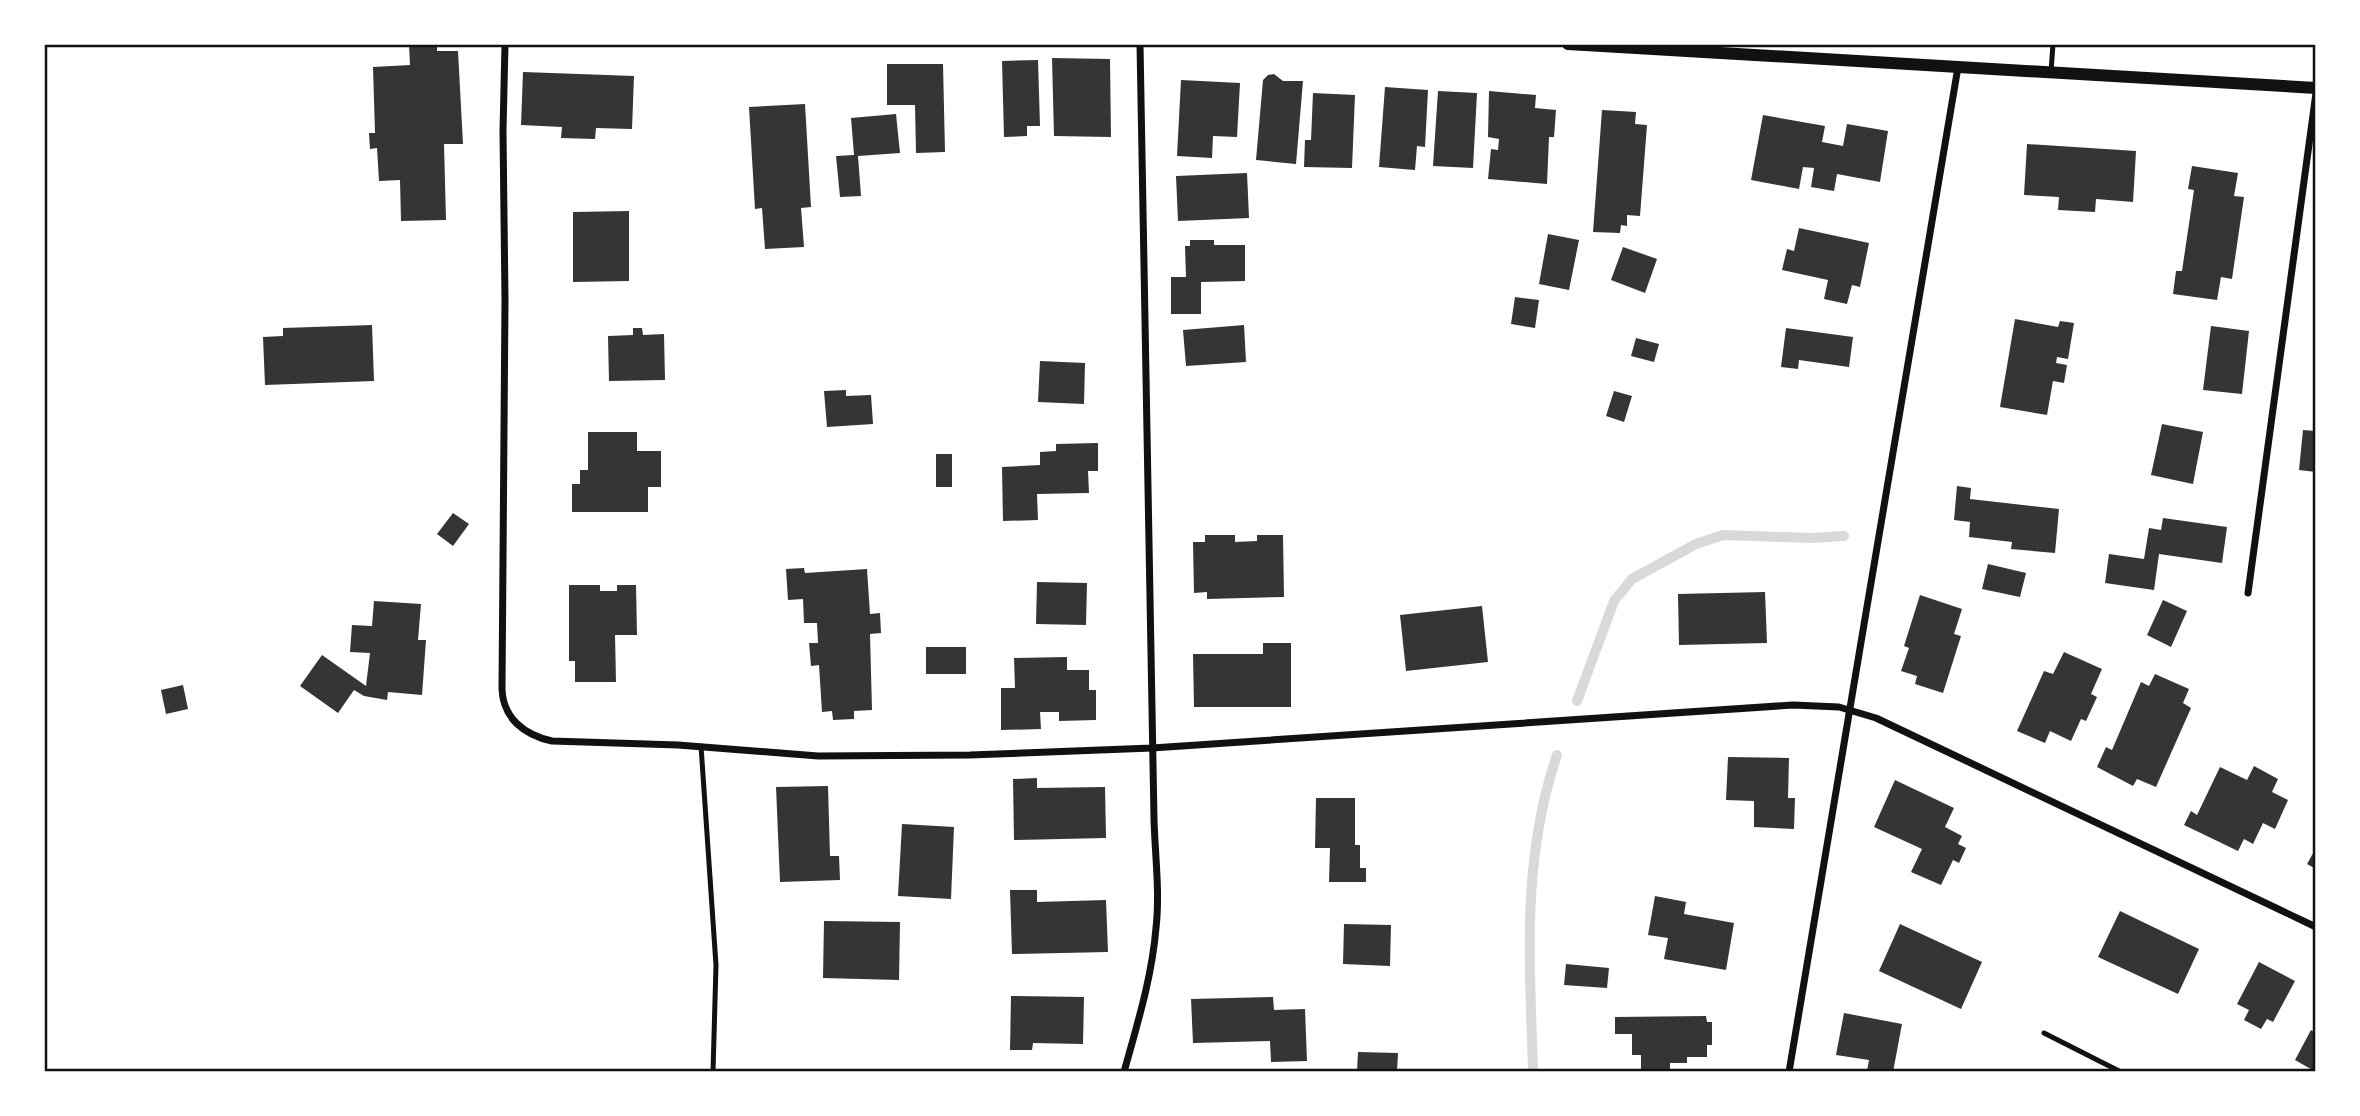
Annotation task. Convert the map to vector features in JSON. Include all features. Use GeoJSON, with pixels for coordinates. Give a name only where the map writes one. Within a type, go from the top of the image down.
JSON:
{"type":"FeatureCollection","features":[{"type":"Feature","properties":{"kind":"street"},"geometry":{"type":"LineString","coordinates":[[505,44],[503,703],[514,721],[527,732],[542,739],[701,746],[818,756],[970,755],[1152,748],[1793,705],[1826,705],[1851,710],[1890,724],[2316,927]]}},
{"type":"Feature","properties":{"kind":"street"},"geometry":{"type":"LineString","coordinates":[[1124,1072],[1144,998],[1158,903],[1152,748],[1140,44]]}},
{"type":"Feature","properties":{"kind":"street"},"geometry":{"type":"LineString","coordinates":[[1568,44],[2316,90],[2248,593]]}},
{"type":"Feature","properties":{"kind":"street"},"geometry":{"type":"LineString","coordinates":[[1789,1072],[1958,67]]}},
{"type":"Feature","properties":{"kind":"lane"},"geometry":{"type":"LineString","coordinates":[[2051,72],[2053,44]]}},
{"type":"Feature","properties":{"kind":"lane"},"geometry":{"type":"LineString","coordinates":[[701,746],[715,953],[713,1072]]}},
{"type":"Feature","properties":{"kind":"lane"},"geometry":{"type":"LineString","coordinates":[[2044,1033],[2121,1072]]}},
{"type":"Feature","properties":{"kind":"building"},"geometry":{"type":"Polygon","coordinates":[[[409,44],[437,44],[437,51],[458,51],[463,144],[444,144],[446,220],[401,221],[400,180],[379,181],[377,148],[370,149],[369,133],[375,133],[373,67],[410,65],[409,44]]]}},
{"type":"Feature","properties":{"kind":"building"},"geometry":{"type":"Polygon","coordinates":[[[1052,58],[1110,59],[1111,137],[1054,136],[1052,58]]]}},
{"type":"Feature","properties":{"kind":"building"},"geometry":{"type":"Polygon","coordinates":[[[1038,60],[1040,126],[1027,126],[1027,136],[1004,137],[1002,61],[1038,60]]]}},
{"type":"Feature","properties":{"kind":"building"},"geometry":{"type":"Polygon","coordinates":[[[887,64],[943,64],[945,152],[916,153],[915,105],[887,105],[887,64]]]}},
{"type":"Feature","properties":{"kind":"building"},"geometry":{"type":"Polygon","coordinates":[[[523,72],[634,76],[632,129],[596,128],[595,139],[561,138],[562,127],[521,125],[523,72]]]}},
{"type":"Feature","properties":{"kind":"building"},"geometry":{"type":"Polygon","coordinates":[[[1274,74],[1283,81],[1303,81],[1296,164],[1256,160],[1263,80],[1274,74]]]}},
{"type":"Feature","properties":{"kind":"building"},"geometry":{"type":"Polygon","coordinates":[[[1181,80],[1240,83],[1237,137],[1213,136],[1212,158],[1177,156],[1181,80]]]}},
{"type":"Feature","properties":{"kind":"building"},"geometry":{"type":"Polygon","coordinates":[[[1385,87],[1428,90],[1425,147],[1417,146],[1415,170],[1379,167],[1385,87]]]}},
{"type":"Feature","properties":{"kind":"building"},"geometry":{"type":"Polygon","coordinates":[[[1438,91],[1477,93],[1473,168],[1433,166],[1438,91]]]}},
{"type":"Feature","properties":{"kind":"building"},"geometry":{"type":"Polygon","coordinates":[[[1489,91],[1536,95],[1535,108],[1556,110],[1554,137],[1549,137],[1547,184],[1488,179],[1491,149],[1498,150],[1499,139],[1488,137],[1489,91]]]}},
{"type":"Feature","properties":{"kind":"building"},"geometry":{"type":"Polygon","coordinates":[[[1313,93],[1355,95],[1352,168],[1304,167],[1305,140],[1311,140],[1313,93]]]}},
{"type":"Feature","properties":{"kind":"building"},"geometry":{"type":"Polygon","coordinates":[[[805,104],[811,207],[801,208],[804,247],[765,249],[762,208],[755,209],[749,107],[805,104]]]}},
{"type":"Feature","properties":{"kind":"building"},"geometry":{"type":"Polygon","coordinates":[[[1602,110],[1636,112],[1635,124],[1647,125],[1640,216],[1627,215],[1627,226],[1621,225],[1620,233],[1593,232],[1602,110]]]}},
{"type":"Feature","properties":{"kind":"building"},"geometry":{"type":"Polygon","coordinates":[[[896,114],[900,153],[858,156],[861,196],[840,197],[836,156],[854,155],[851,118],[896,114]]]}},
{"type":"Feature","properties":{"kind":"building"},"geometry":{"type":"Polygon","coordinates":[[[1763,115],[1825,126],[1822,142],[1843,146],[1847,124],[1888,131],[1880,182],[1837,174],[1834,191],[1811,187],[1814,168],[1803,167],[1799,189],[1751,180],[1763,115]]]}},
{"type":"Feature","properties":{"kind":"building"},"geometry":{"type":"Polygon","coordinates":[[[2027,144],[2136,151],[2133,202],[2096,199],[2095,212],[2058,210],[2059,197],[2024,195],[2027,144]]]}},
{"type":"Feature","properties":{"kind":"building"},"geometry":{"type":"Polygon","coordinates":[[[2192,166],[2238,173],[2234,196],[2244,197],[2232,279],[2221,277],[2217,300],[2173,294],[2176,271],[2182,271],[2194,190],[2188,189],[2192,166]]]}},
{"type":"Feature","properties":{"kind":"building"},"geometry":{"type":"Polygon","coordinates":[[[1247,173],[1249,218],[1178,221],[1176,176],[1247,173]]]}},
{"type":"Feature","properties":{"kind":"building"},"geometry":{"type":"Polygon","coordinates":[[[629,211],[629,281],[573,282],[573,212],[629,211]]]}},
{"type":"Feature","properties":{"kind":"building"},"geometry":{"type":"Polygon","coordinates":[[[1799,228],[1869,243],[1860,287],[1852,285],[1847,304],[1824,299],[1828,280],[1782,270],[1787,249],[1794,251],[1799,228]]]}},
{"type":"Feature","properties":{"kind":"building"},"geometry":{"type":"Polygon","coordinates":[[[1548,234],[1579,240],[1569,290],[1539,284],[1548,234]]]}},
{"type":"Feature","properties":{"kind":"building"},"geometry":{"type":"Polygon","coordinates":[[[1190,240],[1214,240],[1214,245],[1245,245],[1245,281],[1201,282],[1201,314],[1171,314],[1171,277],[1186,277],[1185,246],[1190,246],[1190,240]]]}},
{"type":"Feature","properties":{"kind":"building"},"geometry":{"type":"Polygon","coordinates":[[[1623,247],[1657,259],[1645,293],[1611,280],[1623,247]]]}},
{"type":"Feature","properties":{"kind":"building"},"geometry":{"type":"Polygon","coordinates":[[[1515,297],[1539,300],[1535,328],[1511,324],[1515,297]]]}},
{"type":"Feature","properties":{"kind":"building"},"geometry":{"type":"Polygon","coordinates":[[[2015,319],[2058,327],[2060,321],[2074,323],[2068,359],[2057,357],[2056,363],[2067,365],[2064,383],[2053,381],[2047,415],[2000,407],[2015,319]]]}},
{"type":"Feature","properties":{"kind":"building"},"geometry":{"type":"Polygon","coordinates":[[[372,325],[374,381],[265,385],[263,337],[283,336],[283,328],[372,325]]]}},
{"type":"Feature","properties":{"kind":"building"},"geometry":{"type":"Polygon","coordinates":[[[1244,325],[1246,362],[1186,366],[1183,330],[1244,325]]]}},
{"type":"Feature","properties":{"kind":"building"},"geometry":{"type":"Polygon","coordinates":[[[2211,326],[2249,331],[2242,394],[2203,390],[2211,326]]]}},
{"type":"Feature","properties":{"kind":"building"},"geometry":{"type":"Polygon","coordinates":[[[633,328],[642,328],[643,335],[664,334],[665,380],[609,381],[608,336],[633,335],[633,328]]]}},
{"type":"Feature","properties":{"kind":"building"},"geometry":{"type":"Polygon","coordinates":[[[1786,328],[1853,337],[1849,367],[1799,360],[1798,369],[1781,367],[1786,328]]]}},
{"type":"Feature","properties":{"kind":"building"},"geometry":{"type":"Polygon","coordinates":[[[1636,338],[1659,344],[1654,362],[1631,356],[1636,338]]]}},
{"type":"Feature","properties":{"kind":"building"},"geometry":{"type":"Polygon","coordinates":[[[1040,361],[1085,363],[1084,404],[1038,402],[1040,361]]]}},
{"type":"Feature","properties":{"kind":"building"},"geometry":{"type":"Polygon","coordinates":[[[846,390],[846,396],[871,395],[873,424],[827,427],[824,391],[846,390]]]}},
{"type":"Feature","properties":{"kind":"building"},"geometry":{"type":"Polygon","coordinates":[[[1614,391],[1632,396],[1624,422],[1606,416],[1614,391]]]}},
{"type":"Feature","properties":{"kind":"building"},"geometry":{"type":"Polygon","coordinates":[[[2162,424],[2203,432],[2193,484],[2151,475],[2162,424]]]}},
{"type":"Feature","properties":{"kind":"building"},"geometry":{"type":"Polygon","coordinates":[[[2303,430],[2316,431],[2316,472],[2299,470],[2303,430]]]}},
{"type":"Feature","properties":{"kind":"building"},"geometry":{"type":"Polygon","coordinates":[[[588,432],[637,432],[637,451],[661,451],[661,487],[648,487],[648,512],[572,512],[572,484],[580,484],[580,470],[588,470],[588,432]]]}},
{"type":"Feature","properties":{"kind":"building"},"geometry":{"type":"Polygon","coordinates":[[[1098,443],[1098,471],[1088,471],[1089,493],[1037,494],[1038,520],[1003,521],[1002,467],[1040,465],[1040,452],[1056,451],[1056,444],[1098,443]]]}},
{"type":"Feature","properties":{"kind":"building"},"geometry":{"type":"Polygon","coordinates":[[[936,454],[952,454],[952,487],[936,487],[936,454]]]}},
{"type":"Feature","properties":{"kind":"building"},"geometry":{"type":"Polygon","coordinates":[[[1957,486],[1971,488],[1970,499],[2059,509],[2055,553],[2011,549],[2012,542],[1969,537],[1970,522],[1954,520],[1957,486]]]}},
{"type":"Feature","properties":{"kind":"building"},"geometry":{"type":"Polygon","coordinates":[[[453,513],[469,524],[453,546],[437,534],[453,513]]]}},
{"type":"Feature","properties":{"kind":"building"},"geometry":{"type":"Polygon","coordinates":[[[2163,518],[2227,527],[2222,563],[2159,554],[2154,590],[2105,583],[2109,554],[2144,559],[2149,528],[2161,530],[2163,518]]]}},
{"type":"Feature","properties":{"kind":"building"},"geometry":{"type":"Polygon","coordinates":[[[1205,535],[1235,535],[1235,542],[1257,541],[1257,535],[1283,535],[1284,597],[1207,599],[1207,592],[1194,593],[1193,542],[1205,542],[1205,535]]]}},
{"type":"Feature","properties":{"kind":"building"},"geometry":{"type":"Polygon","coordinates":[[[1988,564],[2026,573],[2020,597],[1982,589],[1988,564]]]}},
{"type":"Feature","properties":{"kind":"building"},"geometry":{"type":"Polygon","coordinates":[[[804,568],[805,573],[867,569],[870,614],[880,613],[881,633],[870,634],[872,710],[854,711],[854,719],[833,720],[832,711],[822,712],[819,665],[811,666],[809,643],[818,643],[817,623],[804,623],[803,599],[788,600],[786,569],[804,568]]]}},
{"type":"Feature","properties":{"kind":"building"},"geometry":{"type":"Polygon","coordinates":[[[1037,582],[1087,583],[1086,625],[1036,624],[1037,582]]]}},
{"type":"Feature","properties":{"kind":"building"},"geometry":{"type":"Polygon","coordinates":[[[569,585],[600,585],[600,591],[617,591],[617,585],[636,585],[637,635],[615,635],[616,682],[575,682],[575,661],[569,661],[569,585]]]}},
{"type":"Feature","properties":{"kind":"building"},"geometry":{"type":"Polygon","coordinates":[[[1765,592],[1767,643],[1679,645],[1678,594],[1765,592]]]}},
{"type":"Feature","properties":{"kind":"building"},"geometry":{"type":"Polygon","coordinates":[[[1920,595],[1962,609],[1954,634],[1961,636],[1943,693],[1915,684],[1917,676],[1901,671],[1909,648],[1904,646],[1920,595]]]}},
{"type":"Feature","properties":{"kind":"building"},"geometry":{"type":"Polygon","coordinates":[[[2163,600],[2187,611],[2171,647],[2147,635],[2163,600]]]}},
{"type":"Feature","properties":{"kind":"building"},"geometry":{"type":"Polygon","coordinates":[[[374,601],[421,604],[418,640],[426,640],[422,695],[388,692],[387,700],[364,696],[354,690],[338,713],[300,686],[322,655],[366,686],[370,653],[350,652],[352,625],[372,626],[374,601]]]}},
{"type":"Feature","properties":{"kind":"building"},"geometry":{"type":"Polygon","coordinates":[[[1482,606],[1488,662],[1406,671],[1400,615],[1482,606]]]}},
{"type":"Feature","properties":{"kind":"building"},"geometry":{"type":"Polygon","coordinates":[[[1263,643],[1291,643],[1291,707],[1194,707],[1193,654],[1263,654],[1263,643]]]}},
{"type":"Feature","properties":{"kind":"building"},"geometry":{"type":"Polygon","coordinates":[[[926,647],[966,647],[966,674],[926,674],[926,647]]]}},
{"type":"Feature","properties":{"kind":"building"},"geometry":{"type":"Polygon","coordinates":[[[2064,652],[2102,669],[2091,694],[2097,697],[2086,721],[2081,719],[2071,741],[2050,731],[2045,743],[2017,731],[2044,671],[2053,674],[2064,652]]]}},
{"type":"Feature","properties":{"kind":"building"},"geometry":{"type":"Polygon","coordinates":[[[1067,657],[1067,670],[1089,670],[1089,690],[1096,690],[1096,720],[1059,721],[1059,712],[1040,712],[1041,729],[1001,730],[1001,688],[1015,688],[1014,658],[1067,657]]]}},
{"type":"Feature","properties":{"kind":"building"},"geometry":{"type":"Polygon","coordinates":[[[2155,674],[2189,689],[2183,703],[2191,708],[2156,787],[2137,779],[2133,786],[2097,767],[2106,747],[2112,750],[2141,682],[2149,686],[2155,674]]]}},
{"type":"Feature","properties":{"kind":"building"},"geometry":{"type":"Polygon","coordinates":[[[183,685],[188,709],[166,714],[161,690],[183,685]]]}},
{"type":"Feature","properties":{"kind":"building"},"geometry":{"type":"Polygon","coordinates":[[[1728,757],[1789,758],[1788,798],[1795,798],[1794,829],[1754,827],[1754,801],[1726,800],[1728,757]]]}},
{"type":"Feature","properties":{"kind":"building"},"geometry":{"type":"Polygon","coordinates":[[[2254,766],[2278,779],[2272,792],[2288,800],[2275,829],[2263,823],[2253,844],[2244,839],[2238,851],[2184,825],[2191,811],[2197,815],[2220,767],[2247,780],[2254,766]]]}},
{"type":"Feature","properties":{"kind":"building"},"geometry":{"type":"Polygon","coordinates":[[[1037,778],[1037,788],[1105,787],[1106,838],[1014,840],[1013,779],[1037,778]]]}},
{"type":"Feature","properties":{"kind":"building"},"geometry":{"type":"Polygon","coordinates":[[[1895,780],[1954,808],[1945,827],[1962,836],[1958,844],[1966,848],[1959,863],[1953,860],[1941,885],[1911,872],[1922,849],[1874,827],[1895,780]]]}},
{"type":"Feature","properties":{"kind":"building"},"geometry":{"type":"Polygon","coordinates":[[[828,786],[830,856],[839,856],[840,880],[780,882],[776,787],[828,786]]]}},
{"type":"Feature","properties":{"kind":"building"},"geometry":{"type":"Polygon","coordinates":[[[1316,798],[1355,798],[1355,845],[1360,845],[1360,868],[1366,868],[1366,882],[1329,882],[1330,848],[1315,848],[1316,798]]]}},
{"type":"Feature","properties":{"kind":"building"},"geometry":{"type":"Polygon","coordinates":[[[902,824],[954,827],[951,899],[898,896],[902,824]]]}},
{"type":"Feature","properties":{"kind":"building"},"geometry":{"type":"Polygon","coordinates":[[[2316,848],[2316,869],[2307,864],[2316,848]]]}},
{"type":"Feature","properties":{"kind":"building"},"geometry":{"type":"Polygon","coordinates":[[[1010,890],[1037,890],[1037,902],[1106,900],[1108,952],[1012,954],[1010,890]]]}},
{"type":"Feature","properties":{"kind":"building"},"geometry":{"type":"Polygon","coordinates":[[[1655,896],[1686,902],[1684,914],[1734,923],[1726,970],[1664,959],[1668,938],[1648,935],[1655,896]]]}},
{"type":"Feature","properties":{"kind":"building"},"geometry":{"type":"Polygon","coordinates":[[[2120,911],[2199,949],[2178,994],[2098,957],[2120,911]]]}},
{"type":"Feature","properties":{"kind":"building"},"geometry":{"type":"Polygon","coordinates":[[[824,921],[900,922],[899,980],[823,978],[824,921]]]}},
{"type":"Feature","properties":{"kind":"building"},"geometry":{"type":"Polygon","coordinates":[[[1344,924],[1391,925],[1390,966],[1343,964],[1344,924]]]}},
{"type":"Feature","properties":{"kind":"building"},"geometry":{"type":"Polygon","coordinates":[[[1900,924],[1982,962],[1961,1009],[1879,971],[1900,924]]]}},
{"type":"Feature","properties":{"kind":"building"},"geometry":{"type":"Polygon","coordinates":[[[2259,962],[2295,981],[2273,1022],[2267,1019],[2261,1029],[2244,1020],[2249,1010],[2237,1004],[2259,962]]]}},
{"type":"Feature","properties":{"kind":"building"},"geometry":{"type":"Polygon","coordinates":[[[1566,964],[1609,968],[1607,988],[1564,985],[1566,964]]]}},
{"type":"Feature","properties":{"kind":"building"},"geometry":{"type":"Polygon","coordinates":[[[1011,996],[1084,997],[1083,1044],[1033,1043],[1032,1050],[1010,1050],[1011,996]]]}},
{"type":"Feature","properties":{"kind":"building"},"geometry":{"type":"Polygon","coordinates":[[[1273,997],[1274,1010],[1305,1009],[1307,1061],[1271,1062],[1270,1041],[1193,1043],[1191,999],[1273,997]]]}},
{"type":"Feature","properties":{"kind":"building"},"geometry":{"type":"Polygon","coordinates":[[[1844,1013],[1902,1024],[1893,1072],[1867,1071],[1869,1060],[1836,1055],[1844,1013]]]}},
{"type":"Feature","properties":{"kind":"building"},"geometry":{"type":"Polygon","coordinates":[[[1706,1016],[1707,1022],[1712,1022],[1712,1045],[1707,1045],[1707,1057],[1687,1057],[1687,1063],[1670,1063],[1670,1072],[1641,1072],[1641,1055],[1632,1055],[1632,1034],[1615,1034],[1615,1017],[1706,1016]]]}},
{"type":"Feature","properties":{"kind":"building"},"geometry":{"type":"Polygon","coordinates":[[[2311,1030],[2316,1033],[2316,1072],[2295,1060],[2311,1030]]]}},
{"type":"Feature","properties":{"kind":"building"},"geometry":{"type":"Polygon","coordinates":[[[1358,1052],[1398,1053],[1397,1072],[1357,1072],[1358,1052]]]}},
{"type":"Feature","properties":{"kind":"waterway"},"geometry":{"type":"LineString","coordinates":[[1577,701],[1614,601],[1632,579],[1696,544],[1723,535],[1812,538],[1844,536]]}},
{"type":"Feature","properties":{"kind":"waterway"},"geometry":{"type":"LineString","coordinates":[[1533,1072],[1530,912],[1538,834],[1557,755]]}}]}
